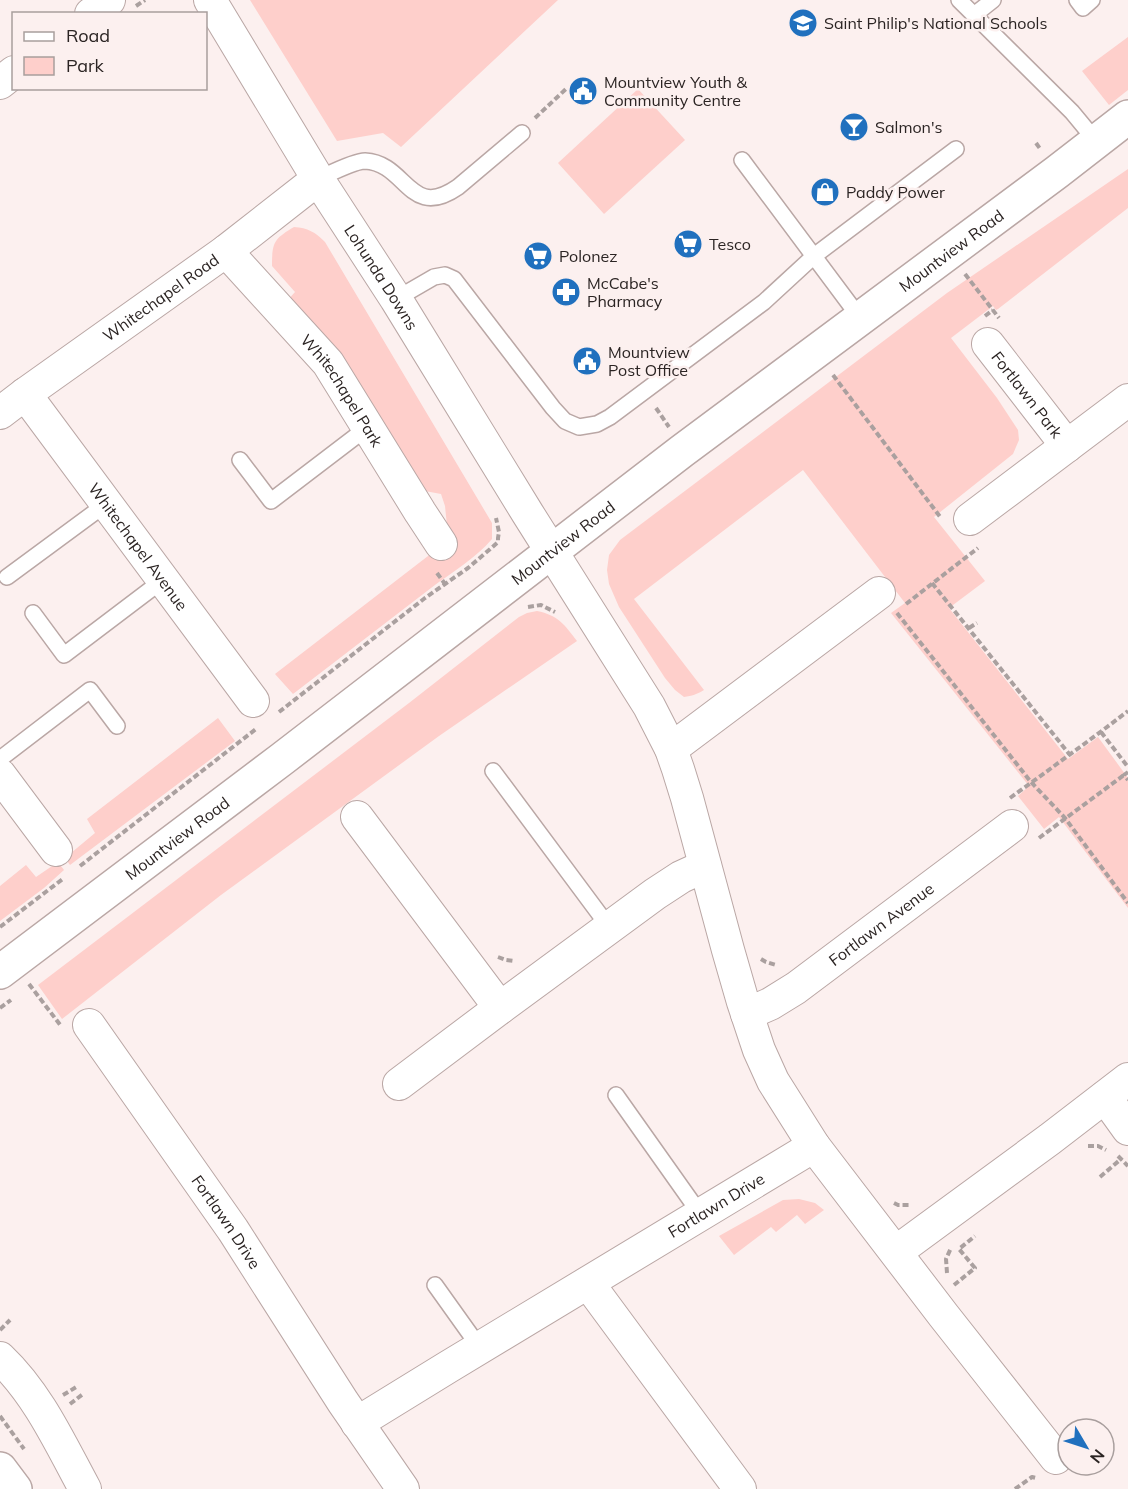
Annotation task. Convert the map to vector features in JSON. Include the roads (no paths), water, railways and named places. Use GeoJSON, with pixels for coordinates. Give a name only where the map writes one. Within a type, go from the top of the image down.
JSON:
{"type":"FeatureCollection","features":[{"type":"Feature","properties":{"kind":"street"},"geometry":{"type":"LineString","coordinates":[[94,12],[109,0]]}},
{"type":"Feature","properties":{"kind":"street","name":"Lohunda Downs"},"geometry":{"type":"LineString","coordinates":[[210,0],[318,179],[396,299],[552,552]]}},
{"type":"Feature","properties":{"kind":"street","name":"Mountview Road"},"geometry":{"type":"LineString","coordinates":[[19,981],[282,759],[675,456],[1128,117]]}},
{"type":"Feature","properties":{"kind":"street","name":"Whitechapel Road"},"geometry":{"type":"LineString","coordinates":[[0,413],[226,251],[318,179]]}},
{"type":"Feature","properties":{"kind":"street","name":"Whitechapel Park"},"geometry":{"type":"LineString","coordinates":[[226,251],[328,363],[368,427],[431,504],[441,544]]}},
{"type":"Feature","properties":{"kind":"street","name":"Fortlawn Park"},"geometry":{"type":"LineString","coordinates":[[990,327],[1066,446]]}},
{"type":"Feature","properties":{"kind":"street","name":"Whitechapel Avenue"},"geometry":{"type":"LineString","coordinates":[[25,394],[263,714]]}},
{"type":"Feature","properties":{"kind":"street","name":"Fortlawn Park"},"geometry":{"type":"LineString","coordinates":[[959,523],[1128,400]]}},
{"type":"Feature","properties":{"kind":"street"},"geometry":{"type":"LineString","coordinates":[[552,552],[649,706],[671,749],[687,798],[747,1014],[759,1050],[773,1081],[814,1146],[1056,1458]]}},
{"type":"Feature","properties":{"kind":"street"},"geometry":{"type":"LineString","coordinates":[[671,749],[887,602]]}},
{"type":"Feature","properties":{"kind":"street"},"geometry":{"type":"LineString","coordinates":[[0,775],[56,850]]}},
{"type":"Feature","properties":{"kind":"street"},"geometry":{"type":"LineString","coordinates":[[357,817],[500,1008]]}},
{"type":"Feature","properties":{"kind":"street","name":"Fortlawn Avenue"},"geometry":{"type":"LineString","coordinates":[[747,1014],[770,1004],[796,988],[1018,822]]}},
{"type":"Feature","properties":{"kind":"street"},"geometry":{"type":"LineString","coordinates":[[399,1084],[609,927],[681,877],[705,866]]}},
{"type":"Feature","properties":{"kind":"street","name":"Fortlawn Drive"},"geometry":{"type":"LineString","coordinates":[[76,1026],[232,1230],[357,1423],[403,1489]]}},
{"type":"Feature","properties":{"kind":"street"},"geometry":{"type":"LineString","coordinates":[[896,1252],[1117,1088]]}},
{"type":"Feature","properties":{"kind":"street"},"geometry":{"type":"LineString","coordinates":[[1117,1088],[1118,1144]]}},
{"type":"Feature","properties":{"kind":"street","name":"Fortlawn Drive"},"geometry":{"type":"LineString","coordinates":[[357,1423],[814,1146]]}},
{"type":"Feature","properties":{"kind":"street"},"geometry":{"type":"LineString","coordinates":[[588,1283],[740,1489]]}},
{"type":"Feature","properties":{"kind":"street"},"geometry":{"type":"LineString","coordinates":[[0,1358],[34,1397],[85,1489]]}},
{"type":"Feature","properties":{"kind":"street"},"geometry":{"type":"LineString","coordinates":[[0,1469],[15,1489]]}},
{"type":"Feature","properties":{"kind":"lane"},"geometry":{"type":"LineString","coordinates":[[958,0],[1072,111],[1096,141]]}},
{"type":"Feature","properties":{"kind":"lane"},"geometry":{"type":"LineString","coordinates":[[974,15],[993,0]]}},
{"type":"Feature","properties":{"kind":"lane"},"geometry":{"type":"LineString","coordinates":[[1077,0],[1083,8],[1092,0]]}},
{"type":"Feature","properties":{"kind":"lane"},"geometry":{"type":"LineString","coordinates":[[318,179],[364,161],[380,164],[417,193],[436,198],[447,195],[458,187],[522,133]]}},
{"type":"Feature","properties":{"kind":"lane"},"geometry":{"type":"LineString","coordinates":[[396,299],[434,277],[445,275],[454,279],[565,421],[579,427],[597,424],[610,417],[764,302],[814,256],[956,148]]}},
{"type":"Feature","properties":{"kind":"lane"},"geometry":{"type":"LineString","coordinates":[[742,160],[860,318]]}},
{"type":"Feature","properties":{"kind":"lane"},"geometry":{"type":"LineString","coordinates":[[240,460],[271,501],[368,427]]}},
{"type":"Feature","properties":{"kind":"lane"},"geometry":{"type":"LineString","coordinates":[[7,578],[106,504]]}},
{"type":"Feature","properties":{"kind":"lane"},"geometry":{"type":"LineString","coordinates":[[33,613],[64,655],[163,580]]}},
{"type":"Feature","properties":{"kind":"lane"},"geometry":{"type":"LineString","coordinates":[[0,759],[90,690],[117,726]]}},
{"type":"Feature","properties":{"kind":"lane"},"geometry":{"type":"LineString","coordinates":[[493,771],[609,927]]}},
{"type":"Feature","properties":{"kind":"lane"},"geometry":{"type":"LineString","coordinates":[[616,1095],[701,1215]]}},
{"type":"Feature","properties":{"kind":"lane"},"geometry":{"type":"LineString","coordinates":[[435,1285],[480,1348]]}},
{"type":"Feature","properties":{"kind":"place","name":"Saint Philip's National Schools"},"geometry":{"type":"Point","coordinates":[803,23]}},
{"type":"Feature","properties":{"kind":"place","name":"Mountview Youth & Community Centre"},"geometry":{"type":"Point","coordinates":[583,91]}},
{"type":"Feature","properties":{"kind":"place","name":"Salmon's"},"geometry":{"type":"Point","coordinates":[854,127]}},
{"type":"Feature","properties":{"kind":"place","name":"Paddy Power"},"geometry":{"type":"Point","coordinates":[825,192]}},
{"type":"Feature","properties":{"kind":"place","name":"Tesco"},"geometry":{"type":"Point","coordinates":[688,244]}},
{"type":"Feature","properties":{"kind":"place","name":"Polonez"},"geometry":{"type":"Point","coordinates":[538,256]}},
{"type":"Feature","properties":{"kind":"place","name":"McCabe's Pharmacy"},"geometry":{"type":"Point","coordinates":[566,292]}},
{"type":"Feature","properties":{"kind":"place","name":"Mountview Post Office"},"geometry":{"type":"Point","coordinates":[587,361]}}]}
